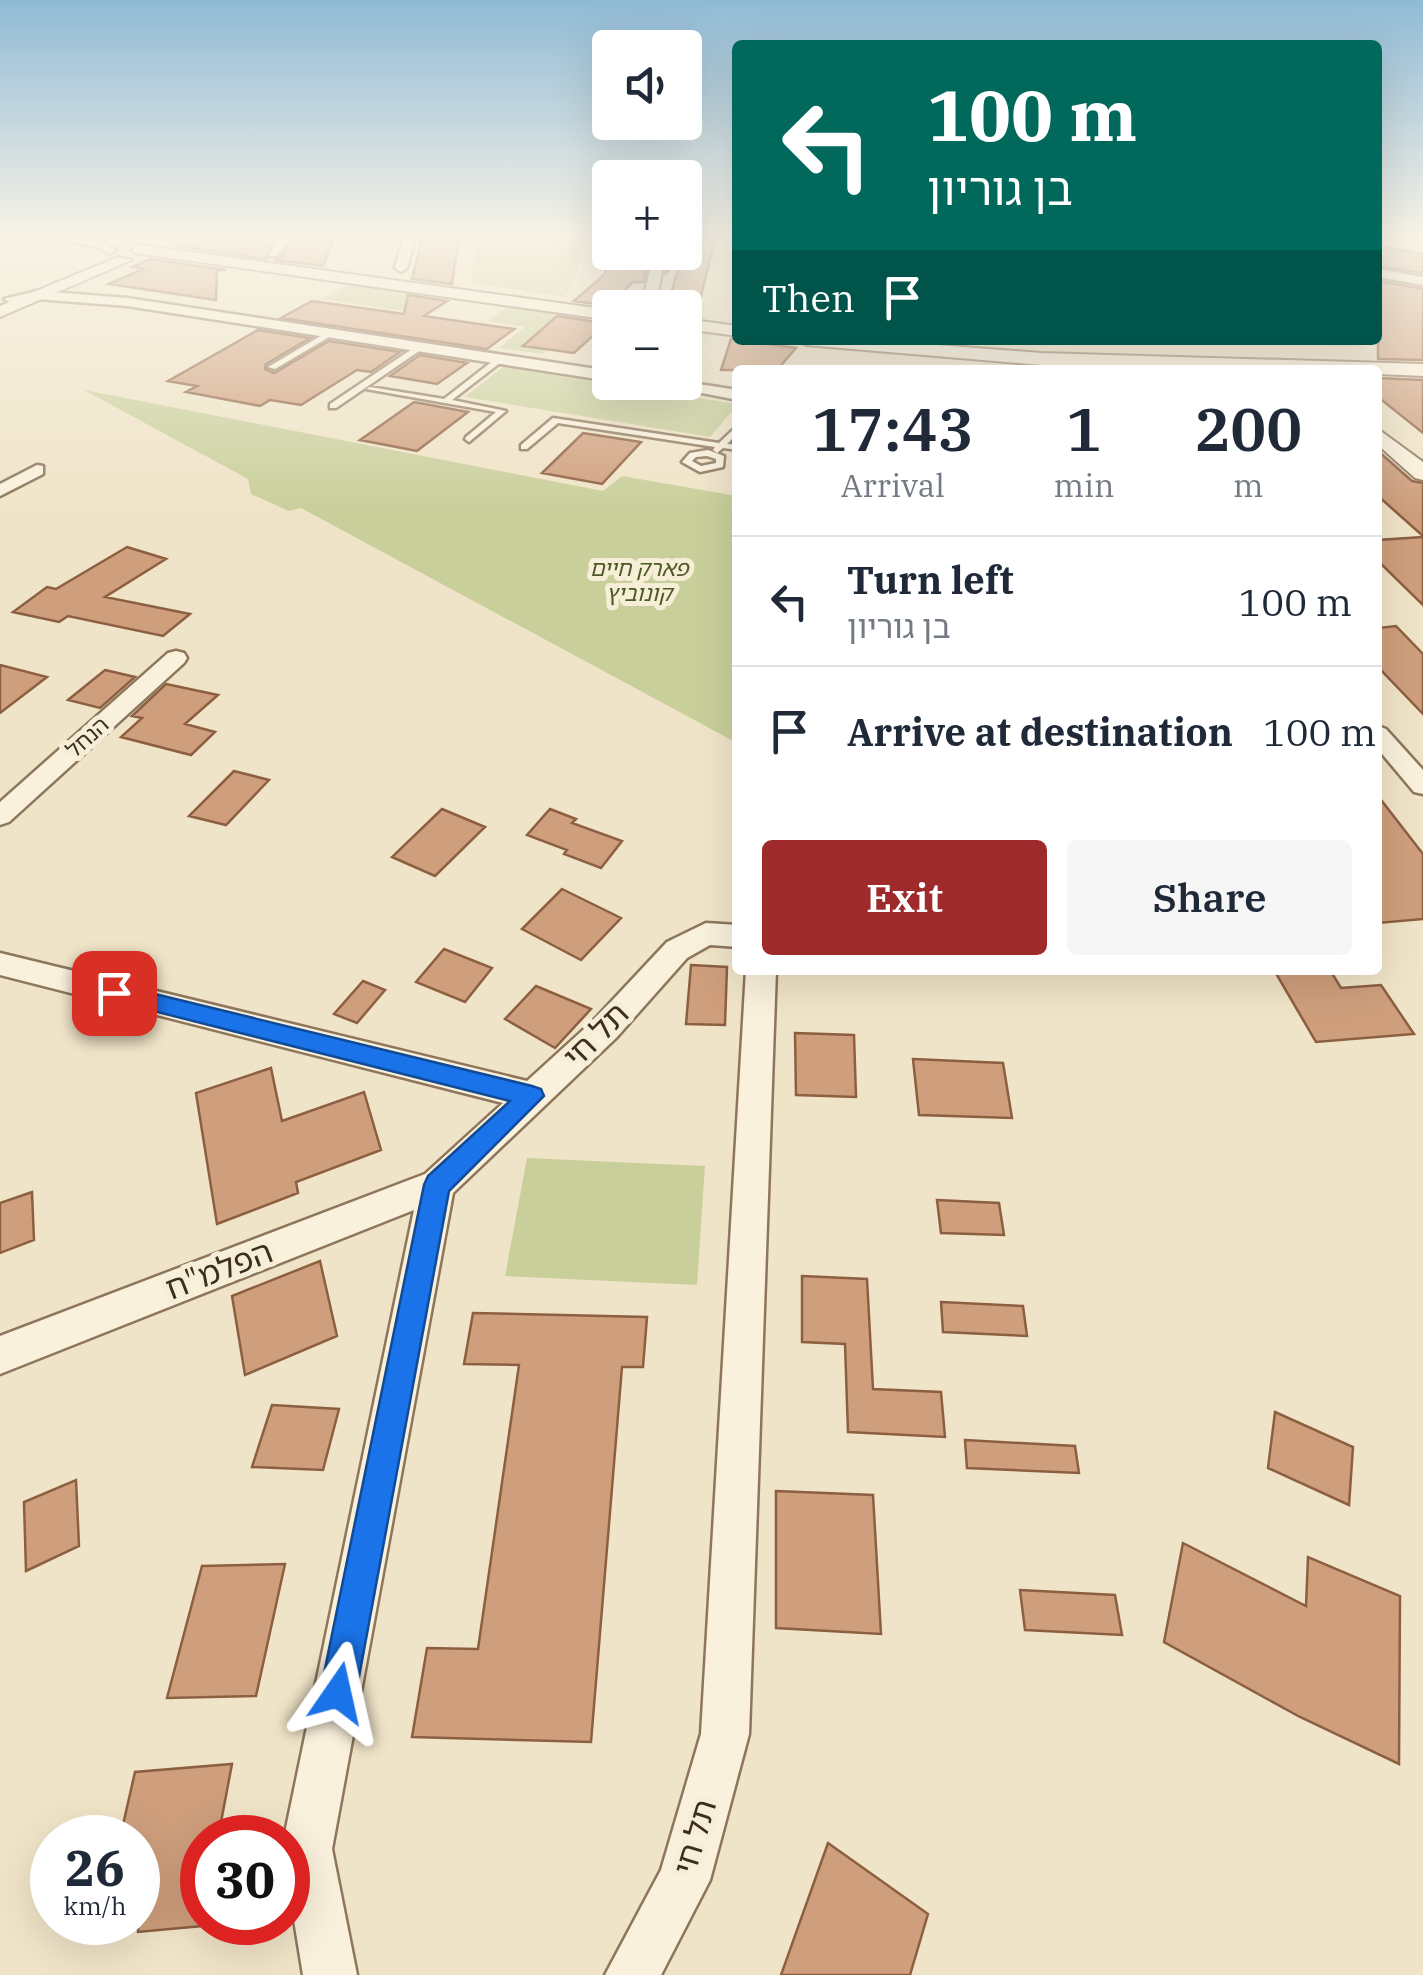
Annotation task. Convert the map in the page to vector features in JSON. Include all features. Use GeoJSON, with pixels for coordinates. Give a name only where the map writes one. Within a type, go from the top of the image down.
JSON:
{"type":"FeatureCollection","features":[{"type":"Feature","properties":{"kind":"street"},"geometry":{"type":"LineString","coordinates":[[288,327],[592,373]]}},
{"type":"Feature","properties":{"kind":"street"},"geometry":{"type":"LineString","coordinates":[[865,345],[972,354],[1423,360]]}},
{"type":"Feature","properties":{"kind":"street"},"geometry":{"type":"LineString","coordinates":[[1291,361],[1350,365]]}},
{"type":"Feature","properties":{"kind":"street"},"geometry":{"type":"LineString","coordinates":[[1382,367],[1423,370]]}},
{"type":"Feature","properties":{"kind":"street"},"geometry":{"type":"LineString","coordinates":[[702,390],[732,395]]}},
{"type":"Feature","properties":{"kind":"street"},"geometry":{"type":"LineString","coordinates":[[1382,438],[1423,473]]}},
{"type":"Feature","properties":{"kind":"street"},"geometry":{"type":"LineString","coordinates":[[0,491],[37,470]]}},
{"type":"Feature","properties":{"kind":"street","name":"הנחל"},"geometry":{"type":"LineString","coordinates":[[0,816],[176,658]]}},
{"type":"Feature","properties":{"kind":"street"},"geometry":{"type":"LineString","coordinates":[[1382,739],[1423,786]]}},
{"type":"Feature","properties":{"kind":"street","name":"תל חי"},"geometry":{"type":"LineString","coordinates":[[437,1185],[605,1029],[677,950],[706,934],[732,936]]}},
{"type":"Feature","properties":{"kind":"street"},"geometry":{"type":"LineString","coordinates":[[0,964],[532,1096]]}},
{"type":"Feature","properties":{"kind":"street","name":"תל חי"},"geometry":{"type":"LineString","coordinates":[[632,1975],[684,1880],[725,1734],[761,975]]}},
{"type":"Feature","properties":{"kind":"street"},"geometry":{"type":"LineString","coordinates":[[330,1975],[308,1849],[437,1185]]}},
{"type":"Feature","properties":{"kind":"street","name":"הפלמ\"ח"},"geometry":{"type":"LineString","coordinates":[[0,1355],[437,1185]]}},
{"type":"Feature","properties":{"kind":"lane"},"geometry":{"type":"LineString","coordinates":[[272,366],[332,334]]}},
{"type":"Feature","properties":{"kind":"lane"},"geometry":{"type":"LineString","coordinates":[[333,406],[420,347]]}},
{"type":"Feature","properties":{"kind":"lane"},"geometry":{"type":"LineString","coordinates":[[446,402],[501,359]]}},
{"type":"Feature","properties":{"kind":"lane"},"geometry":{"type":"LineString","coordinates":[[370,389],[502,411],[469,439]]}},
{"type":"Feature","properties":{"kind":"lane"},"geometry":{"type":"LineString","coordinates":[[524,447],[556,420],[717,450],[732,449]]}},
{"type":"Feature","properties":{"kind":"lane"},"geometry":{"type":"LineString","coordinates":[[717,450],[732,434]]}},
{"type":"Feature","properties":{"kind":"green space"},"geometry":{"type":"Polygon","coordinates":[[[525,327],[575,327],[543,354],[499,348],[525,327]]]}},
{"type":"Feature","properties":{"kind":"green space"},"geometry":{"type":"Polygon","coordinates":[[[503,367],[592,381],[592,400],[702,398],[732,403],[732,411],[710,437],[465,397],[503,367]]]}},
{"type":"Feature","properties":{"kind":"green space","name":"פארק חיים קונוביץ"},"geometry":{"type":"Polygon","coordinates":[[[84,390],[603,491],[622,476],[732,495],[732,740],[301,508],[289,511],[251,494],[248,479],[84,390]]]}},
{"type":"Feature","properties":{"kind":"green space"},"geometry":{"type":"Polygon","coordinates":[[[527,1158],[705,1166],[697,1285],[505,1276],[527,1158]]]}},
{"type":"Feature","properties":{"kind":"building"},"geometry":{"type":"Polygon","coordinates":[[[342,327],[514,329],[487,349],[342,327]]]}},
{"type":"Feature","properties":{"kind":"building"},"geometry":{"type":"Polygon","coordinates":[[[544,327],[592,327],[592,337],[574,353],[523,346],[544,327]]]}},
{"type":"Feature","properties":{"kind":"building"},"geometry":{"type":"Polygon","coordinates":[[[1382,327],[1423,327],[1423,360],[1378,359],[1382,327]]]}},
{"type":"Feature","properties":{"kind":"building"},"geometry":{"type":"Polygon","coordinates":[[[258,330],[310,338],[266,364],[265,369],[274,373],[329,341],[400,352],[371,372],[357,370],[301,405],[270,400],[260,406],[186,392],[197,386],[168,381],[258,330]]]}},
{"type":"Feature","properties":{"kind":"building"},"geometry":{"type":"Polygon","coordinates":[[[731,339],[732,345],[796,348],[781,365],[732,365],[732,370],[721,370],[731,339]]]}},
{"type":"Feature","properties":{"kind":"building"},"geometry":{"type":"Polygon","coordinates":[[[420,355],[467,363],[437,384],[390,376],[420,355]]]}},
{"type":"Feature","properties":{"kind":"building"},"geometry":{"type":"Polygon","coordinates":[[[1382,378],[1423,380],[1423,433],[1382,400],[1382,378]]]}},
{"type":"Feature","properties":{"kind":"building"},"geometry":{"type":"Polygon","coordinates":[[[414,402],[468,412],[417,451],[360,440],[414,402]]]}},
{"type":"Feature","properties":{"kind":"building"},"geometry":{"type":"Polygon","coordinates":[[[583,433],[641,442],[602,484],[542,473],[583,433]]]}},
{"type":"Feature","properties":{"kind":"building"},"geometry":{"type":"Polygon","coordinates":[[[1382,455],[1412,481],[1423,483],[1423,536],[1382,500],[1382,455]]]}},
{"type":"Feature","properties":{"kind":"building"},"geometry":{"type":"Polygon","coordinates":[[[1423,537],[1423,605],[1382,565],[1382,540],[1423,537]]]}},
{"type":"Feature","properties":{"kind":"building"},"geometry":{"type":"Polygon","coordinates":[[[127,547],[166,559],[105,597],[190,614],[163,636],[68,616],[59,622],[13,612],[47,587],[56,589],[127,547]]]}},
{"type":"Feature","properties":{"kind":"building"},"geometry":{"type":"Polygon","coordinates":[[[1396,626],[1423,654],[1423,714],[1382,671],[1382,628],[1396,626]]]}},
{"type":"Feature","properties":{"kind":"building"},"geometry":{"type":"Polygon","coordinates":[[[0,665],[47,677],[0,713],[0,665]]]}},
{"type":"Feature","properties":{"kind":"building"},"geometry":{"type":"Polygon","coordinates":[[[105,670],[135,677],[100,708],[68,700],[105,670]]]}},
{"type":"Feature","properties":{"kind":"building"},"geometry":{"type":"Polygon","coordinates":[[[166,684],[218,695],[185,724],[215,732],[191,755],[121,737],[142,718],[132,716],[166,684]]]}},
{"type":"Feature","properties":{"kind":"building"},"geometry":{"type":"Polygon","coordinates":[[[234,771],[269,780],[226,825],[189,816],[234,771]]]}},
{"type":"Feature","properties":{"kind":"building"},"geometry":{"type":"Polygon","coordinates":[[[1382,801],[1423,854],[1423,919],[1382,923],[1382,801]]]}},
{"type":"Feature","properties":{"kind":"building"},"geometry":{"type":"Polygon","coordinates":[[[442,809],[485,827],[435,876],[392,857],[442,809]]]}},
{"type":"Feature","properties":{"kind":"building"},"geometry":{"type":"Polygon","coordinates":[[[550,809],[576,819],[572,823],[622,841],[601,868],[564,854],[567,850],[527,835],[550,809]]]}},
{"type":"Feature","properties":{"kind":"building"},"geometry":{"type":"Polygon","coordinates":[[[562,889],[621,918],[581,960],[522,929],[562,889]]]}},
{"type":"Feature","properties":{"kind":"building"},"geometry":{"type":"Polygon","coordinates":[[[444,949],[492,968],[465,1002],[416,982],[444,949]]]}},
{"type":"Feature","properties":{"kind":"building"},"geometry":{"type":"Polygon","coordinates":[[[691,965],[727,967],[725,1025],[686,1024],[691,965]]]}},
{"type":"Feature","properties":{"kind":"building"},"geometry":{"type":"Polygon","coordinates":[[[1277,975],[1333,975],[1341,988],[1381,985],[1414,1034],[1316,1042],[1277,975]]]}},
{"type":"Feature","properties":{"kind":"building"},"geometry":{"type":"Polygon","coordinates":[[[363,981],[385,990],[357,1023],[334,1014],[363,981]]]}},
{"type":"Feature","properties":{"kind":"building"},"geometry":{"type":"Polygon","coordinates":[[[536,986],[591,1009],[555,1048],[505,1019],[536,986]]]}},
{"type":"Feature","properties":{"kind":"building"},"geometry":{"type":"Polygon","coordinates":[[[795,1033],[854,1035],[856,1097],[796,1095],[795,1033]]]}},
{"type":"Feature","properties":{"kind":"building"},"geometry":{"type":"Polygon","coordinates":[[[913,1059],[1003,1063],[1012,1118],[919,1115],[913,1059]]]}},
{"type":"Feature","properties":{"kind":"building"},"geometry":{"type":"Polygon","coordinates":[[[271,1068],[282,1121],[364,1092],[381,1150],[296,1182],[298,1193],[217,1224],[196,1093],[271,1068]]]}},
{"type":"Feature","properties":{"kind":"building"},"geometry":{"type":"Polygon","coordinates":[[[32,1192],[34,1240],[0,1253],[0,1203],[32,1192]]]}},
{"type":"Feature","properties":{"kind":"building"},"geometry":{"type":"Polygon","coordinates":[[[937,1200],[999,1203],[1004,1235],[941,1233],[937,1200]]]}},
{"type":"Feature","properties":{"kind":"building"},"geometry":{"type":"Polygon","coordinates":[[[320,1261],[337,1336],[245,1375],[232,1296],[320,1261]]]}},
{"type":"Feature","properties":{"kind":"building"},"geometry":{"type":"Polygon","coordinates":[[[802,1276],[867,1279],[873,1389],[941,1392],[945,1437],[848,1432],[845,1344],[802,1342],[802,1276]]]}},
{"type":"Feature","properties":{"kind":"building"},"geometry":{"type":"Polygon","coordinates":[[[941,1302],[1023,1306],[1027,1336],[943,1332],[941,1302]]]}},
{"type":"Feature","properties":{"kind":"building"},"geometry":{"type":"Polygon","coordinates":[[[473,1313],[647,1317],[643,1367],[622,1367],[591,1742],[412,1737],[427,1648],[478,1649],[519,1365],[464,1364],[473,1313]]]}},
{"type":"Feature","properties":{"kind":"building"},"geometry":{"type":"Polygon","coordinates":[[[272,1405],[339,1409],[323,1470],[252,1467],[272,1405]]]}},
{"type":"Feature","properties":{"kind":"building"},"geometry":{"type":"Polygon","coordinates":[[[1275,1412],[1353,1447],[1349,1505],[1268,1468],[1275,1412]]]}},
{"type":"Feature","properties":{"kind":"building"},"geometry":{"type":"Polygon","coordinates":[[[965,1440],[1075,1446],[1079,1473],[967,1468],[965,1440]]]}},
{"type":"Feature","properties":{"kind":"building"},"geometry":{"type":"Polygon","coordinates":[[[76,1480],[79,1546],[26,1571],[24,1502],[76,1480]]]}},
{"type":"Feature","properties":{"kind":"building"},"geometry":{"type":"Polygon","coordinates":[[[776,1491],[873,1495],[881,1634],[776,1628],[776,1491]]]}},
{"type":"Feature","properties":{"kind":"building"},"geometry":{"type":"Polygon","coordinates":[[[1183,1543],[1306,1606],[1308,1557],[1400,1596],[1399,1764],[1300,1717],[1164,1642],[1183,1543]]]}},
{"type":"Feature","properties":{"kind":"building"},"geometry":{"type":"Polygon","coordinates":[[[285,1564],[256,1696],[167,1698],[202,1566],[285,1564]]]}},
{"type":"Feature","properties":{"kind":"building"},"geometry":{"type":"Polygon","coordinates":[[[1020,1590],[1115,1595],[1122,1635],[1025,1630],[1020,1590]]]}},
{"type":"Feature","properties":{"kind":"building"},"geometry":{"type":"Polygon","coordinates":[[[232,1764],[222,1815],[180,1815],[180,1928],[160,1930],[160,1815],[125,1815],[135,1772],[232,1764]]]}},
{"type":"Feature","properties":{"kind":"building"},"geometry":{"type":"Polygon","coordinates":[[[828,1843],[928,1914],[910,1975],[781,1975],[828,1843]]]}},
{"type":"Feature","properties":{"kind":"route"},"geometry":{"type":"LineString","coordinates":[[114,993],[532,1096],[437,1185],[338,1693]]}}]}
